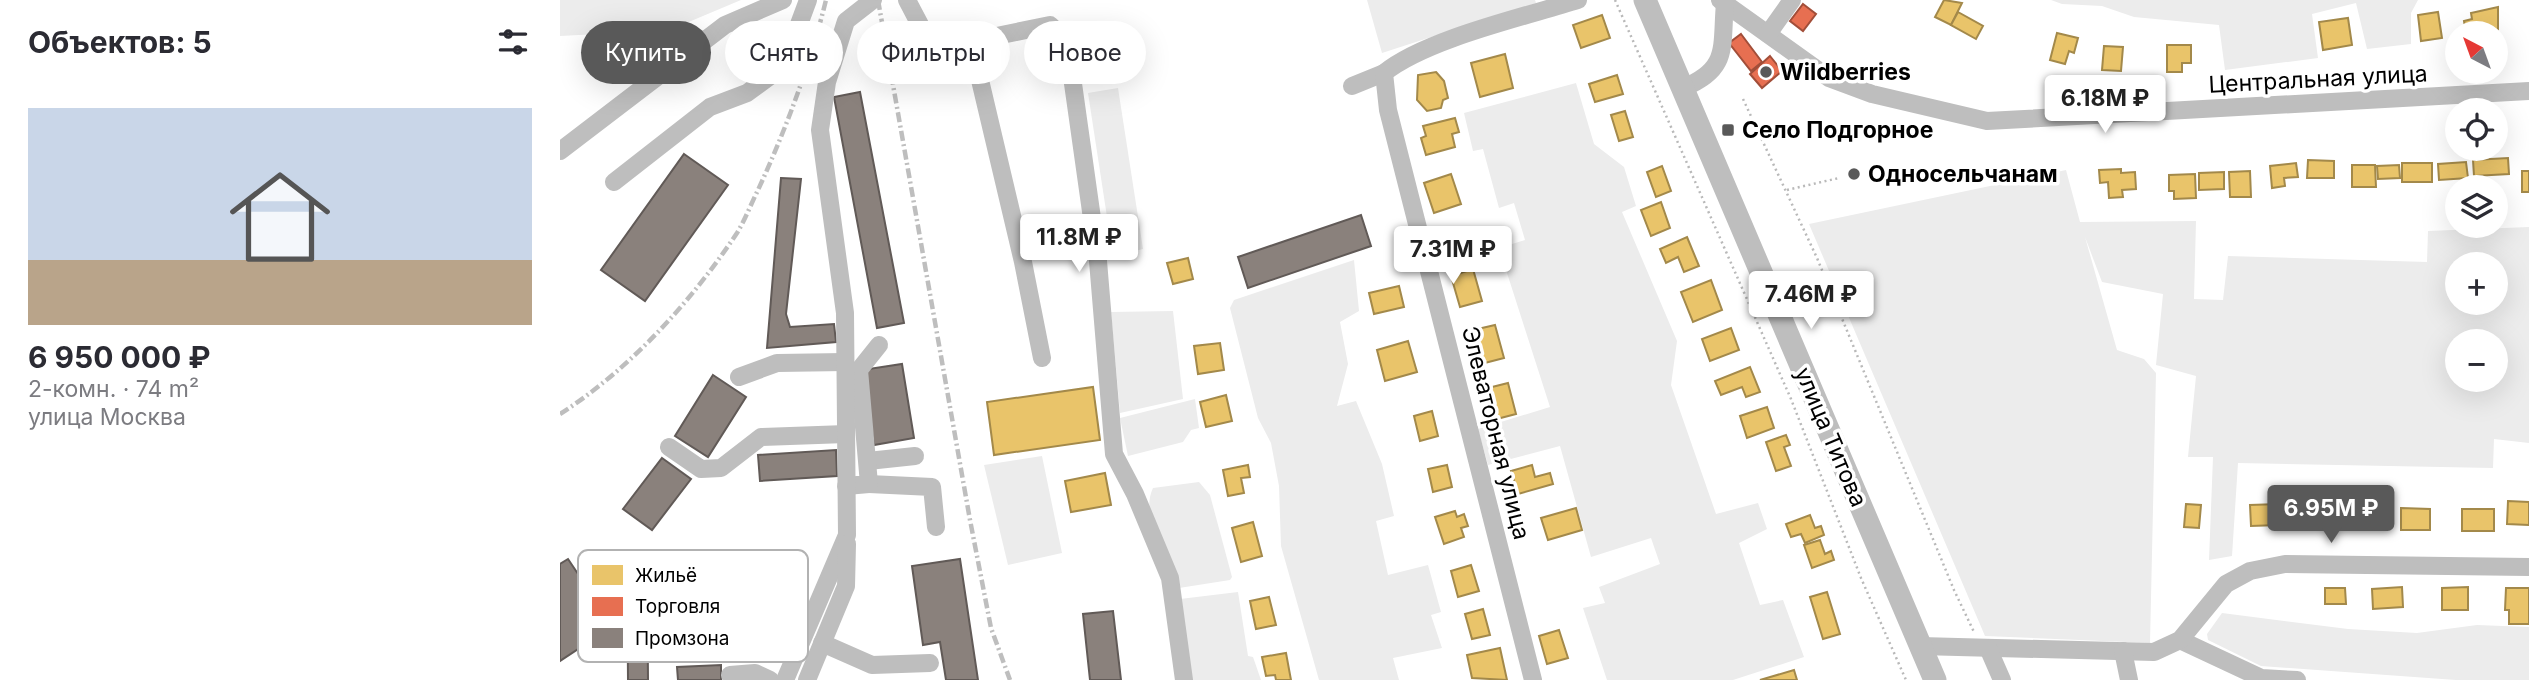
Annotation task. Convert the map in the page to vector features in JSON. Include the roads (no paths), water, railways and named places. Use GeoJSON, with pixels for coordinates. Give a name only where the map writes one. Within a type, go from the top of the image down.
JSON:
{"type":"FeatureCollection","features":[{"type":"Feature","properties":{"kind":"main road","name":"улица Титова"},"geometry":{"type":"LineString","coordinates":[[1645,0],[1935,680]]}},
{"type":"Feature","properties":{"kind":"street"},"geometry":{"type":"LineString","coordinates":[[562,145],[725,25],[783,0]]}},
{"type":"Feature","properties":{"kind":"street"},"geometry":{"type":"LineString","coordinates":[[614,183],[710,107],[747,93],[777,71],[785,62],[808,0]]}},
{"type":"Feature","properties":{"kind":"street"},"geometry":{"type":"LineString","coordinates":[[807,680],[846,586],[845,313],[820,130],[827,82],[846,21],[846,0]]}},
{"type":"Feature","properties":{"kind":"street"},"geometry":{"type":"LineString","coordinates":[[846,21],[873,0]]}},
{"type":"Feature","properties":{"kind":"street"},"geometry":{"type":"LineString","coordinates":[[908,0],[918,21]]}},
{"type":"Feature","properties":{"kind":"street"},"geometry":{"type":"LineString","coordinates":[[1352,86],[1384,74],[1401,59],[1439,44],[1578,0]]}},
{"type":"Feature","properties":{"kind":"street"},"geometry":{"type":"LineString","coordinates":[[1768,34],[1792,0]]}},
{"type":"Feature","properties":{"kind":"street"},"geometry":{"type":"LineString","coordinates":[[1683,88],[1706,79],[1720,60],[1723,1]]}},
{"type":"Feature","properties":{"kind":"street","name":"Центральная улица"},"geometry":{"type":"LineString","coordinates":[[1723,1],[1829,78],[1872,94],[1987,121],[2529,91]]}},
{"type":"Feature","properties":{"kind":"street"},"geometry":{"type":"LineString","coordinates":[[1010,34],[1050,25],[1067,41],[1098,261],[1114,454],[1135,494],[1170,578],[1184,680]]}},
{"type":"Feature","properties":{"kind":"street","name":"Элеваторная улица"},"geometry":{"type":"LineString","coordinates":[[1384,74],[1388,110],[1533,680]]}},
{"type":"Feature","properties":{"kind":"street"},"geometry":{"type":"LineString","coordinates":[[981,84],[1023,262],[1042,358]]}},
{"type":"Feature","properties":{"kind":"street"},"geometry":{"type":"LineString","coordinates":[[869,484],[859,370],[878,345]]}},
{"type":"Feature","properties":{"kind":"street"},"geometry":{"type":"LineString","coordinates":[[739,377],[778,363],[845,362]]}},
{"type":"Feature","properties":{"kind":"street"},"geometry":{"type":"LineString","coordinates":[[669,447],[701,469],[711,469],[721,468],[761,437],[846,435]]}},
{"type":"Feature","properties":{"kind":"street"},"geometry":{"type":"LineString","coordinates":[[868,461],[915,456]]}},
{"type":"Feature","properties":{"kind":"street"},"geometry":{"type":"LineString","coordinates":[[846,486],[869,484],[932,487],[936,527]]}},
{"type":"Feature","properties":{"kind":"street"},"geometry":{"type":"LineString","coordinates":[[808,626],[847,535]]}},
{"type":"Feature","properties":{"kind":"street"},"geometry":{"type":"LineString","coordinates":[[1920,646],[2154,652],[2180,640],[2226,584],[2250,571],[2298,564],[2529,567]]}},
{"type":"Feature","properties":{"kind":"street"},"geometry":{"type":"LineString","coordinates":[[2180,640],[2261,678],[2297,680]]}},
{"type":"Feature","properties":{"kind":"street"},"geometry":{"type":"LineString","coordinates":[[822,643],[872,665],[930,663]]}},
{"type":"Feature","properties":{"kind":"street"},"geometry":{"type":"LineString","coordinates":[[1985,647],[2002,680]]}},
{"type":"Feature","properties":{"kind":"street"},"geometry":{"type":"LineString","coordinates":[[2123,651],[2129,680]]}},
{"type":"Feature","properties":{"kind":"street"},"geometry":{"type":"LineString","coordinates":[[785,680],[793,662]]}},
{"type":"Feature","properties":{"kind":"street"},"geometry":{"type":"LineString","coordinates":[[730,674],[755,673],[770,680]]}},
{"type":"Feature","properties":{"kind":"railway"},"geometry":{"type":"LineString","coordinates":[[560,414],[635,355],[700,284],[737,233],[788,120],[813,49],[826,0]]}},
{"type":"Feature","properties":{"kind":"railway"},"geometry":{"type":"LineString","coordinates":[[878,0],[970,520],[991,628],[1010,680]]}},
{"type":"Feature","properties":{"kind":"place","name":"Wildberries"},"geometry":{"type":"Point","coordinates":[1766,72]}},
{"type":"Feature","properties":{"kind":"place","name":"Село Подгорное"},"geometry":{"type":"Point","coordinates":[1728,130]}},
{"type":"Feature","properties":{"kind":"place","name":"Односельчанам"},"geometry":{"type":"Point","coordinates":[1854,174]}}]}
